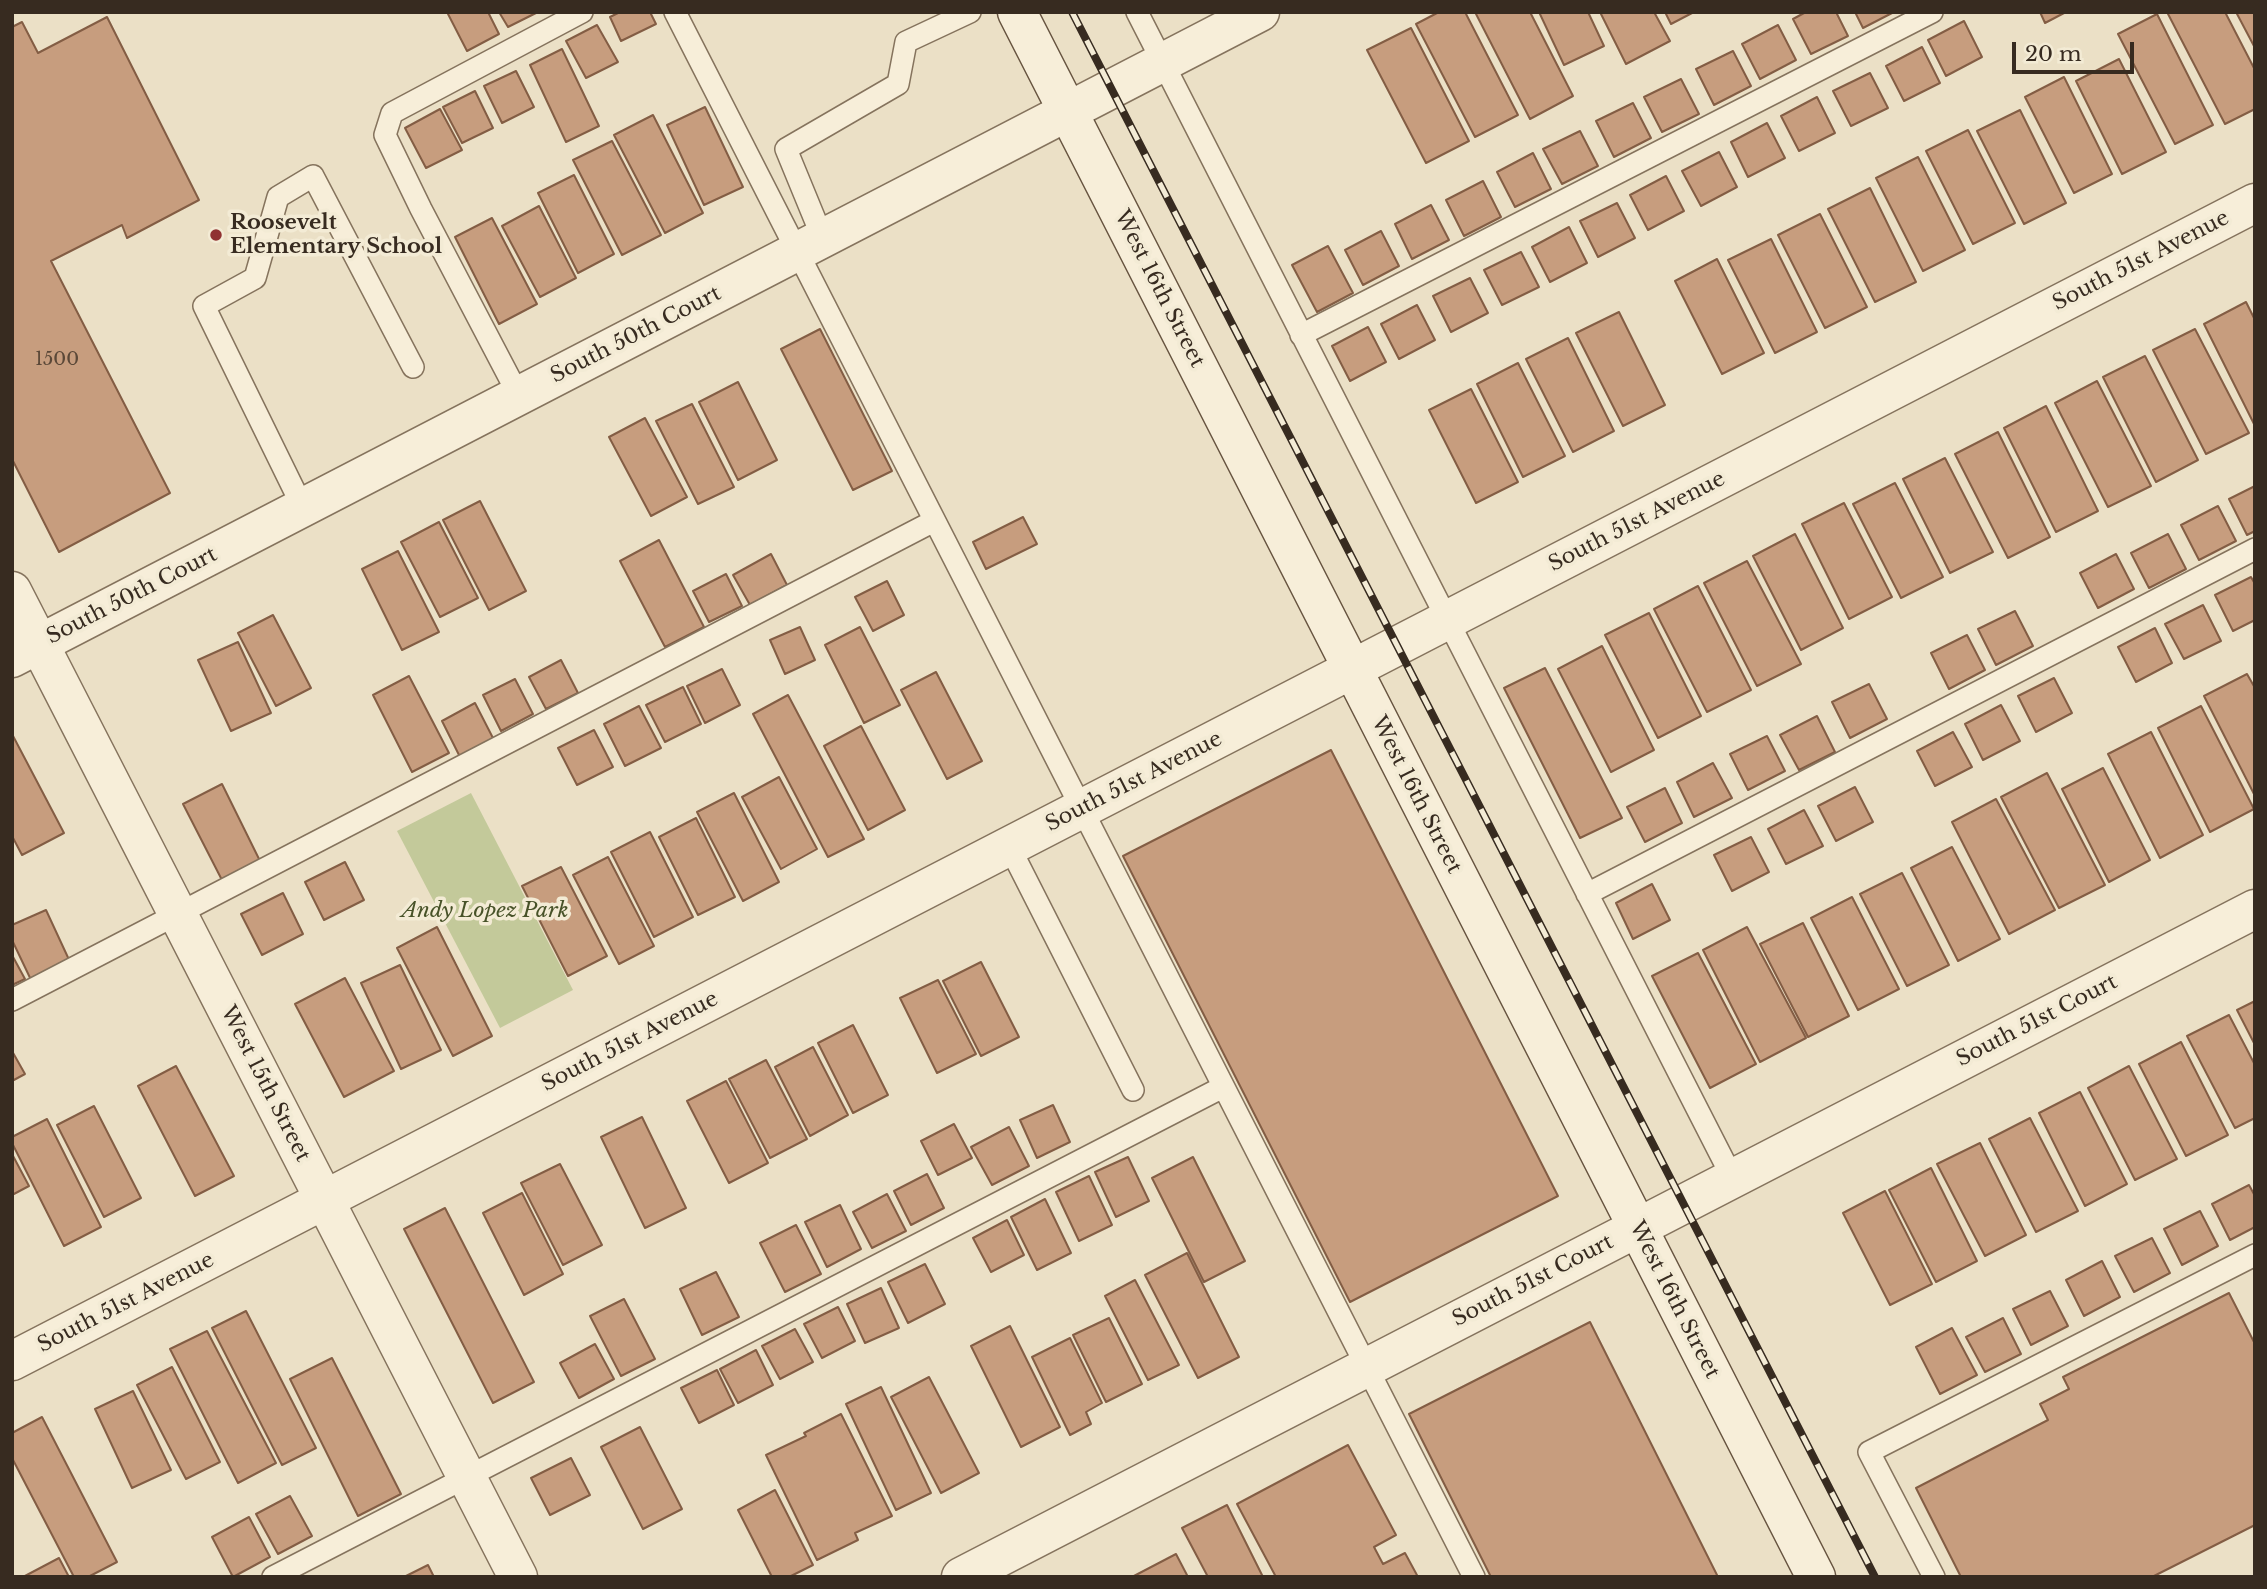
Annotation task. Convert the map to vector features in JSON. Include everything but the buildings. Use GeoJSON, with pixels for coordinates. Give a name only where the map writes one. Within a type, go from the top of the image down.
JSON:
{"type":"FeatureCollection","features":[{"type":"Feature","properties":{"kind":"street","name":"West 16th Street"},"geometry":{"type":"LineString","coordinates":[[1017,12],[1816,1577]]}},
{"type":"Feature","properties":{"kind":"street","name":"South 50th Court"},"geometry":{"type":"LineString","coordinates":[[26,651],[1260,12]]}},
{"type":"Feature","properties":{"kind":"street","name":"South 51st Avenue"},"geometry":{"type":"LineString","coordinates":[[12,1362],[2255,203]]}},
{"type":"Feature","properties":{"kind":"street","name":"West 15th Street"},"geometry":{"type":"LineString","coordinates":[[12,591],[26,651],[177,914],[518,1577]]}},
{"type":"Feature","properties":{"kind":"street","name":"South 51st Court"},"geometry":{"type":"LineString","coordinates":[[961,1577],[2255,909]]}},
{"type":"Feature","properties":{"kind":"lane"},"geometry":{"type":"LineString","coordinates":[[519,396],[385,135],[392,113],[582,12]]}},
{"type":"Feature","properties":{"kind":"lane"},"geometry":{"type":"LineString","coordinates":[[675,12],[810,245],[934,520],[1474,1577]]}},
{"type":"Feature","properties":{"kind":"lane"},"geometry":{"type":"LineString","coordinates":[[810,245],[786,149],[898,84],[906,42],[970,12]]}},
{"type":"Feature","properties":{"kind":"lane"},"geometry":{"type":"LineString","coordinates":[[1136,12],[1733,1178]]}},
{"type":"Feature","properties":{"kind":"lane"},"geometry":{"type":"LineString","coordinates":[[1301,335],[1932,12]]}},
{"type":"Feature","properties":{"kind":"lane"},"geometry":{"type":"LineString","coordinates":[[303,508],[204,306],[255,278],[278,197],[313,176],[413,367]]}},
{"type":"Feature","properties":{"kind":"lane"},"geometry":{"type":"LineString","coordinates":[[12,1000],[934,520]]}},
{"type":"Feature","properties":{"kind":"lane"},"geometry":{"type":"LineString","coordinates":[[1587,894],[2255,549]]}},
{"type":"Feature","properties":{"kind":"lane"},"geometry":{"type":"LineString","coordinates":[[1009,846],[1133,1090]]}},
{"type":"Feature","properties":{"kind":"lane"},"geometry":{"type":"LineString","coordinates":[[272,1577],[1223,1087]]}},
{"type":"Feature","properties":{"kind":"lane"},"geometry":{"type":"LineString","coordinates":[[1934,1577],[1869,1452],[2255,1255]]}},
{"type":"Feature","properties":{"kind":"green space","name":"Andy Lopez Park"},"geometry":{"type":"Polygon","coordinates":[[[471,793],[573,990],[500,1028],[397,831],[471,793]]]}},
{"type":"Feature","properties":{"kind":"railway"},"geometry":{"type":"LineString","coordinates":[[1072,12],[1875,1577]]}},
{"type":"Feature","properties":{"kind":"place","name":"Roosevelt Elementary School"},"geometry":{"type":"Point","coordinates":[216,235]}}]}
